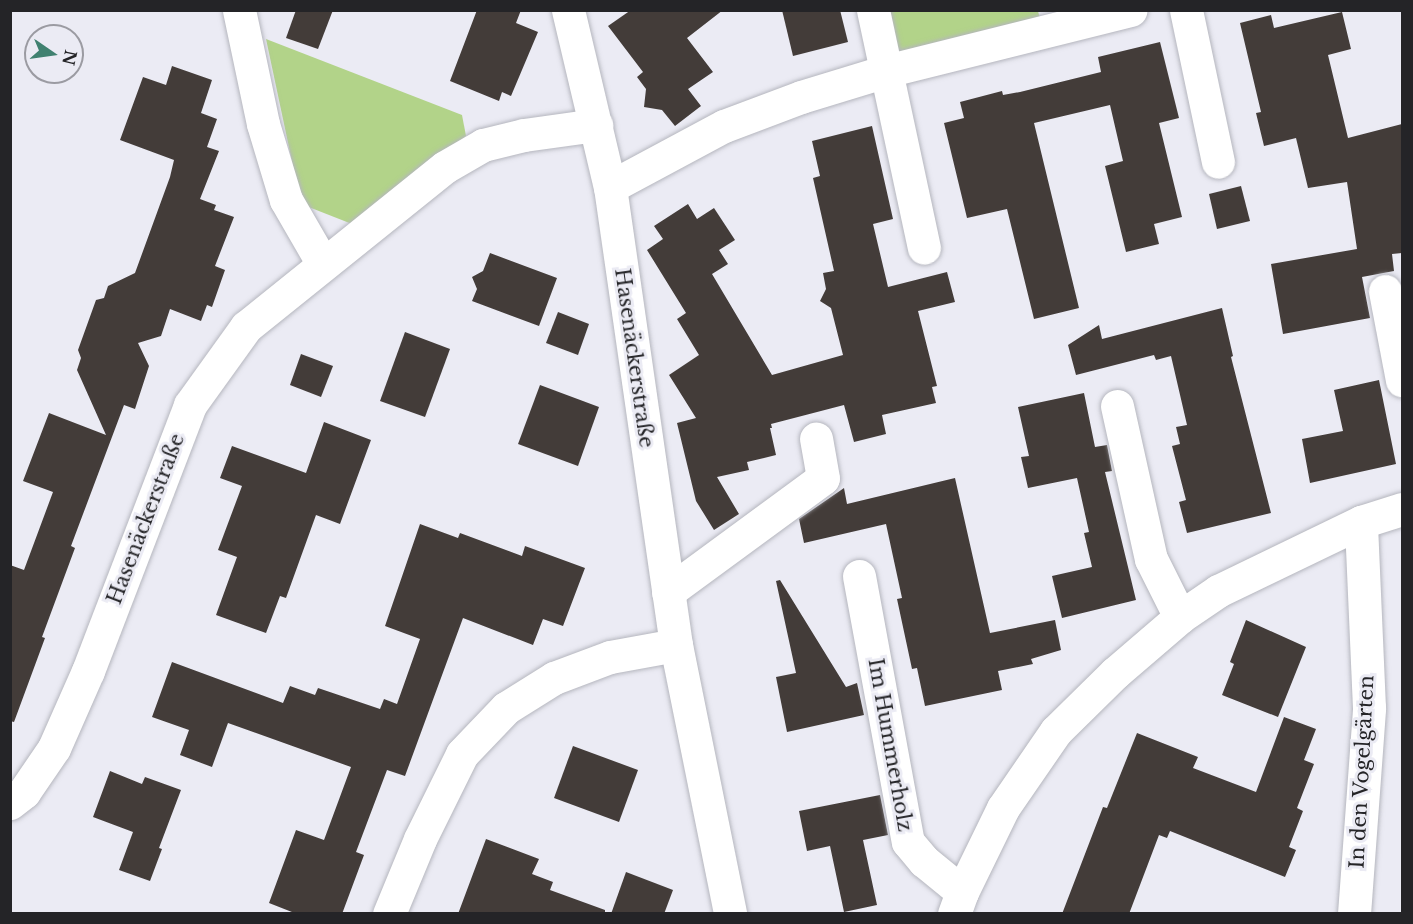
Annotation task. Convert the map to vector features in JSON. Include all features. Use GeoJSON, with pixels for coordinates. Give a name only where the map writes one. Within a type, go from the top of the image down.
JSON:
{"type":"FeatureCollection","features":[{"type":"Feature","properties":{"kind":"street"},"geometry":{"type":"LineString","coordinates":[[239,10],[263,124],[286,201],[323,264]]}},
{"type":"Feature","properties":{"kind":"street","name":"Hasenäckerstraße"},"geometry":{"type":"LineString","coordinates":[[568,10],[610,187],[676,645],[730,914]]}},
{"type":"Feature","properties":{"kind":"street"},"geometry":{"type":"LineString","coordinates":[[873,10],[924,248]]}},
{"type":"Feature","properties":{"kind":"street"},"geometry":{"type":"LineString","coordinates":[[610,187],[724,126],[801,98],[886,71],[1130,10]]}},
{"type":"Feature","properties":{"kind":"street"},"geometry":{"type":"LineString","coordinates":[[1186,10],[1218,162]]}},
{"type":"Feature","properties":{"kind":"street","name":"Hasenäckerstraße"},"geometry":{"type":"LineString","coordinates":[[10,803],[24,792],[54,748],[88,671],[190,405],[246,327],[445,167],[483,145],[524,135],[597,125]]}},
{"type":"Feature","properties":{"kind":"street"},"geometry":{"type":"LineString","coordinates":[[1385,291],[1402,380]]}},
{"type":"Feature","properties":{"kind":"street"},"geometry":{"type":"LineString","coordinates":[[1117,406],[1151,559],[1180,617]]}},
{"type":"Feature","properties":{"kind":"street"},"geometry":{"type":"LineString","coordinates":[[668,592],[823,478],[816,439]]}},
{"type":"Feature","properties":{"kind":"street","name":"Im Hummerholz"},"geometry":{"type":"LineString","coordinates":[[859,576],[908,842],[958,903],[1003,808],[1056,731],[1114,673],[1180,617],[1218,591],[1361,522],[1402,509]]}},
{"type":"Feature","properties":{"kind":"street","name":"In den Vogelgärten"},"geometry":{"type":"LineString","coordinates":[[1354,914],[1369,708],[1361,522]]}},
{"type":"Feature","properties":{"kind":"street"},"geometry":{"type":"LineString","coordinates":[[389,914],[420,839],[462,754],[506,708],[554,678],[600,660],[676,645]]}},
{"type":"Feature","properties":{"kind":"green space"},"geometry":{"type":"Polygon","coordinates":[[[886,11],[1038,11],[1040,19],[897,54],[886,11]]]}},
{"type":"Feature","properties":{"kind":"green space"},"geometry":{"type":"Polygon","coordinates":[[[266,39],[462,115],[466,136],[352,224],[301,204],[266,39]]]}},
{"type":"Feature","properties":{"kind":"building"},"geometry":{"type":"Polygon","coordinates":[[[296,10],[333,10],[318,49],[286,38],[296,10]]]}},
{"type":"Feature","properties":{"kind":"building"},"geometry":{"type":"Polygon","coordinates":[[[477,10],[521,10],[516,23],[538,32],[511,96],[502,92],[499,101],[450,81],[477,10]]]}},
{"type":"Feature","properties":{"kind":"building"},"geometry":{"type":"Polygon","coordinates":[[[631,10],[723,10],[687,38],[713,72],[688,89],[701,106],[675,126],[662,110],[644,107],[646,89],[637,77],[643,72],[608,26],[631,10]]]}},
{"type":"Feature","properties":{"kind":"building"},"geometry":{"type":"Polygon","coordinates":[[[782,10],[840,10],[848,42],[793,56],[782,10]]]}},
{"type":"Feature","properties":{"kind":"building"},"geometry":{"type":"Polygon","coordinates":[[[1342,12],[1351,49],[1328,55],[1348,138],[1402,124],[1402,253],[1392,254],[1394,271],[1362,277],[1370,318],[1283,334],[1271,264],[1357,249],[1347,182],[1308,188],[1296,138],[1264,146],[1256,113],[1261,112],[1240,23],[1271,15],[1274,28],[1342,12]]]}},
{"type":"Feature","properties":{"kind":"building"},"geometry":{"type":"Polygon","coordinates":[[[1160,42],[1179,118],[1159,123],[1182,217],[1154,224],[1159,244],[1126,252],[1105,166],[1123,161],[1110,105],[1034,123],[1079,308],[1034,319],[1007,209],[967,218],[944,123],[964,118],[960,102],[1002,91],[1003,95],[1020,92],[1101,72],[1098,57],[1160,42]]]}},
{"type":"Feature","properties":{"kind":"building"},"geometry":{"type":"Polygon","coordinates":[[[172,66],[212,80],[201,113],[217,119],[207,147],[219,151],[200,199],[216,205],[214,210],[234,217],[215,266],[225,270],[212,307],[207,305],[201,321],[170,309],[161,336],[138,343],[149,366],[135,409],[124,405],[71,546],[75,548],[14,722],[10,721],[10,565],[24,570],[53,492],[23,481],[49,413],[106,435],[77,370],[81,358],[78,350],[96,300],[104,298],[108,286],[135,273],[170,177],[174,160],[120,140],[143,77],[166,85],[172,66]]]}},
{"type":"Feature","properties":{"kind":"building"},"geometry":{"type":"Polygon","coordinates":[[[872,126],[893,219],[873,224],[888,287],[947,272],[955,302],[918,311],[937,386],[932,387],[936,403],[882,415],[886,434],[854,442],[844,405],[771,424],[776,455],[747,462],[749,470],[717,477],[739,514],[714,530],[696,501],[677,423],[696,418],[669,375],[699,355],[677,319],[686,313],[647,250],[663,239],[654,226],[688,204],[697,219],[714,208],[735,240],[719,250],[728,264],[712,274],[772,375],[843,355],[831,308],[820,301],[826,289],[823,273],[834,271],[813,178],[820,176],[812,141],[872,126]]]}},
{"type":"Feature","properties":{"kind":"building"},"geometry":{"type":"Polygon","coordinates":[[[1241,186],[1250,221],[1217,229],[1209,194],[1241,186]]]}},
{"type":"Feature","properties":{"kind":"building"},"geometry":{"type":"Polygon","coordinates":[[[490,253],[557,278],[539,326],[472,301],[477,289],[472,277],[483,271],[490,253]]]}},
{"type":"Feature","properties":{"kind":"building"},"geometry":{"type":"Polygon","coordinates":[[[1222,308],[1233,356],[1231,357],[1271,513],[1187,533],[1179,502],[1186,500],[1172,446],[1180,444],[1176,427],[1187,425],[1171,356],[1156,360],[1154,355],[1076,375],[1068,345],[1099,325],[1102,339],[1222,308]]]}},
{"type":"Feature","properties":{"kind":"building"},"geometry":{"type":"Polygon","coordinates":[[[558,312],[589,324],[578,355],[546,343],[558,312]]]}},
{"type":"Feature","properties":{"kind":"building"},"geometry":{"type":"Polygon","coordinates":[[[405,332],[450,349],[425,417],[380,401],[405,332]]]}},
{"type":"Feature","properties":{"kind":"building"},"geometry":{"type":"Polygon","coordinates":[[[301,354],[333,366],[321,397],[290,385],[301,354]]]}},
{"type":"Feature","properties":{"kind":"building"},"geometry":{"type":"Polygon","coordinates":[[[1379,380],[1396,464],[1310,483],[1302,439],[1343,431],[1334,390],[1379,380]]]}},
{"type":"Feature","properties":{"kind":"building"},"geometry":{"type":"Polygon","coordinates":[[[540,385],[599,407],[578,466],[518,444],[540,385]]]}},
{"type":"Feature","properties":{"kind":"building"},"geometry":{"type":"Polygon","coordinates":[[[1084,393],[1095,447],[1107,445],[1112,471],[1105,472],[1136,600],[1062,618],[1052,576],[1092,567],[1084,533],[1089,532],[1077,478],[1028,488],[1021,457],[1029,456],[1018,407],[1084,393]]]}},
{"type":"Feature","properties":{"kind":"building"},"geometry":{"type":"Polygon","coordinates":[[[324,422],[371,440],[340,524],[316,515],[286,598],[280,596],[266,633],[216,615],[237,557],[218,550],[242,486],[220,478],[232,446],[306,473],[324,422]]]}},
{"type":"Feature","properties":{"kind":"building"},"geometry":{"type":"Polygon","coordinates":[[[955,478],[990,633],[1055,620],[1061,650],[1031,659],[1033,664],[998,671],[1002,690],[925,706],[917,668],[912,669],[897,599],[902,598],[886,524],[804,543],[799,519],[844,488],[847,504],[955,478]]]}},
{"type":"Feature","properties":{"kind":"building"},"geometry":{"type":"Polygon","coordinates":[[[420,524],[458,538],[460,533],[522,556],[525,546],[585,568],[563,626],[543,619],[533,645],[463,618],[405,776],[387,770],[356,852],[364,855],[342,914],[297,914],[269,903],[296,830],[324,840],[351,767],[228,723],[212,767],[180,755],[189,730],[152,717],[172,662],[283,703],[290,686],[315,695],[318,688],[380,709],[384,699],[397,704],[420,639],[385,626],[420,524]]]}},
{"type":"Feature","properties":{"kind":"building"},"geometry":{"type":"Polygon","coordinates":[[[780,580],[846,687],[857,683],[864,715],[787,732],[776,677],[796,673],[776,581],[780,580]]]}},
{"type":"Feature","properties":{"kind":"building"},"geometry":{"type":"Polygon","coordinates":[[[1246,620],[1306,647],[1278,717],[1222,695],[1234,664],[1230,662],[1246,620]]]}},
{"type":"Feature","properties":{"kind":"building"},"geometry":{"type":"Polygon","coordinates":[[[1284,717],[1316,729],[1304,760],[1314,764],[1297,808],[1303,811],[1289,847],[1296,850],[1285,877],[1170,831],[1167,838],[1159,835],[1129,914],[1062,914],[1103,807],[1107,808],[1137,733],[1198,757],[1193,768],[1256,792],[1284,717]]]}},
{"type":"Feature","properties":{"kind":"building"},"geometry":{"type":"Polygon","coordinates":[[[573,746],[638,770],[619,822],[554,798],[573,746]]]}},
{"type":"Feature","properties":{"kind":"building"},"geometry":{"type":"Polygon","coordinates":[[[110,771],[142,784],[145,777],[181,790],[159,848],[162,849],[150,881],[119,870],[133,832],[93,817],[110,771]]]}},
{"type":"Feature","properties":{"kind":"building"},"geometry":{"type":"Polygon","coordinates":[[[880,795],[888,835],[863,840],[877,905],[844,912],[830,846],[807,851],[799,811],[880,795]]]}},
{"type":"Feature","properties":{"kind":"building"},"geometry":{"type":"Polygon","coordinates":[[[486,839],[539,859],[532,874],[553,882],[550,890],[605,910],[605,914],[458,914],[486,839]]]}},
{"type":"Feature","properties":{"kind":"building"},"geometry":{"type":"Polygon","coordinates":[[[626,872],[673,890],[664,914],[611,914],[626,872]]]}}]}
